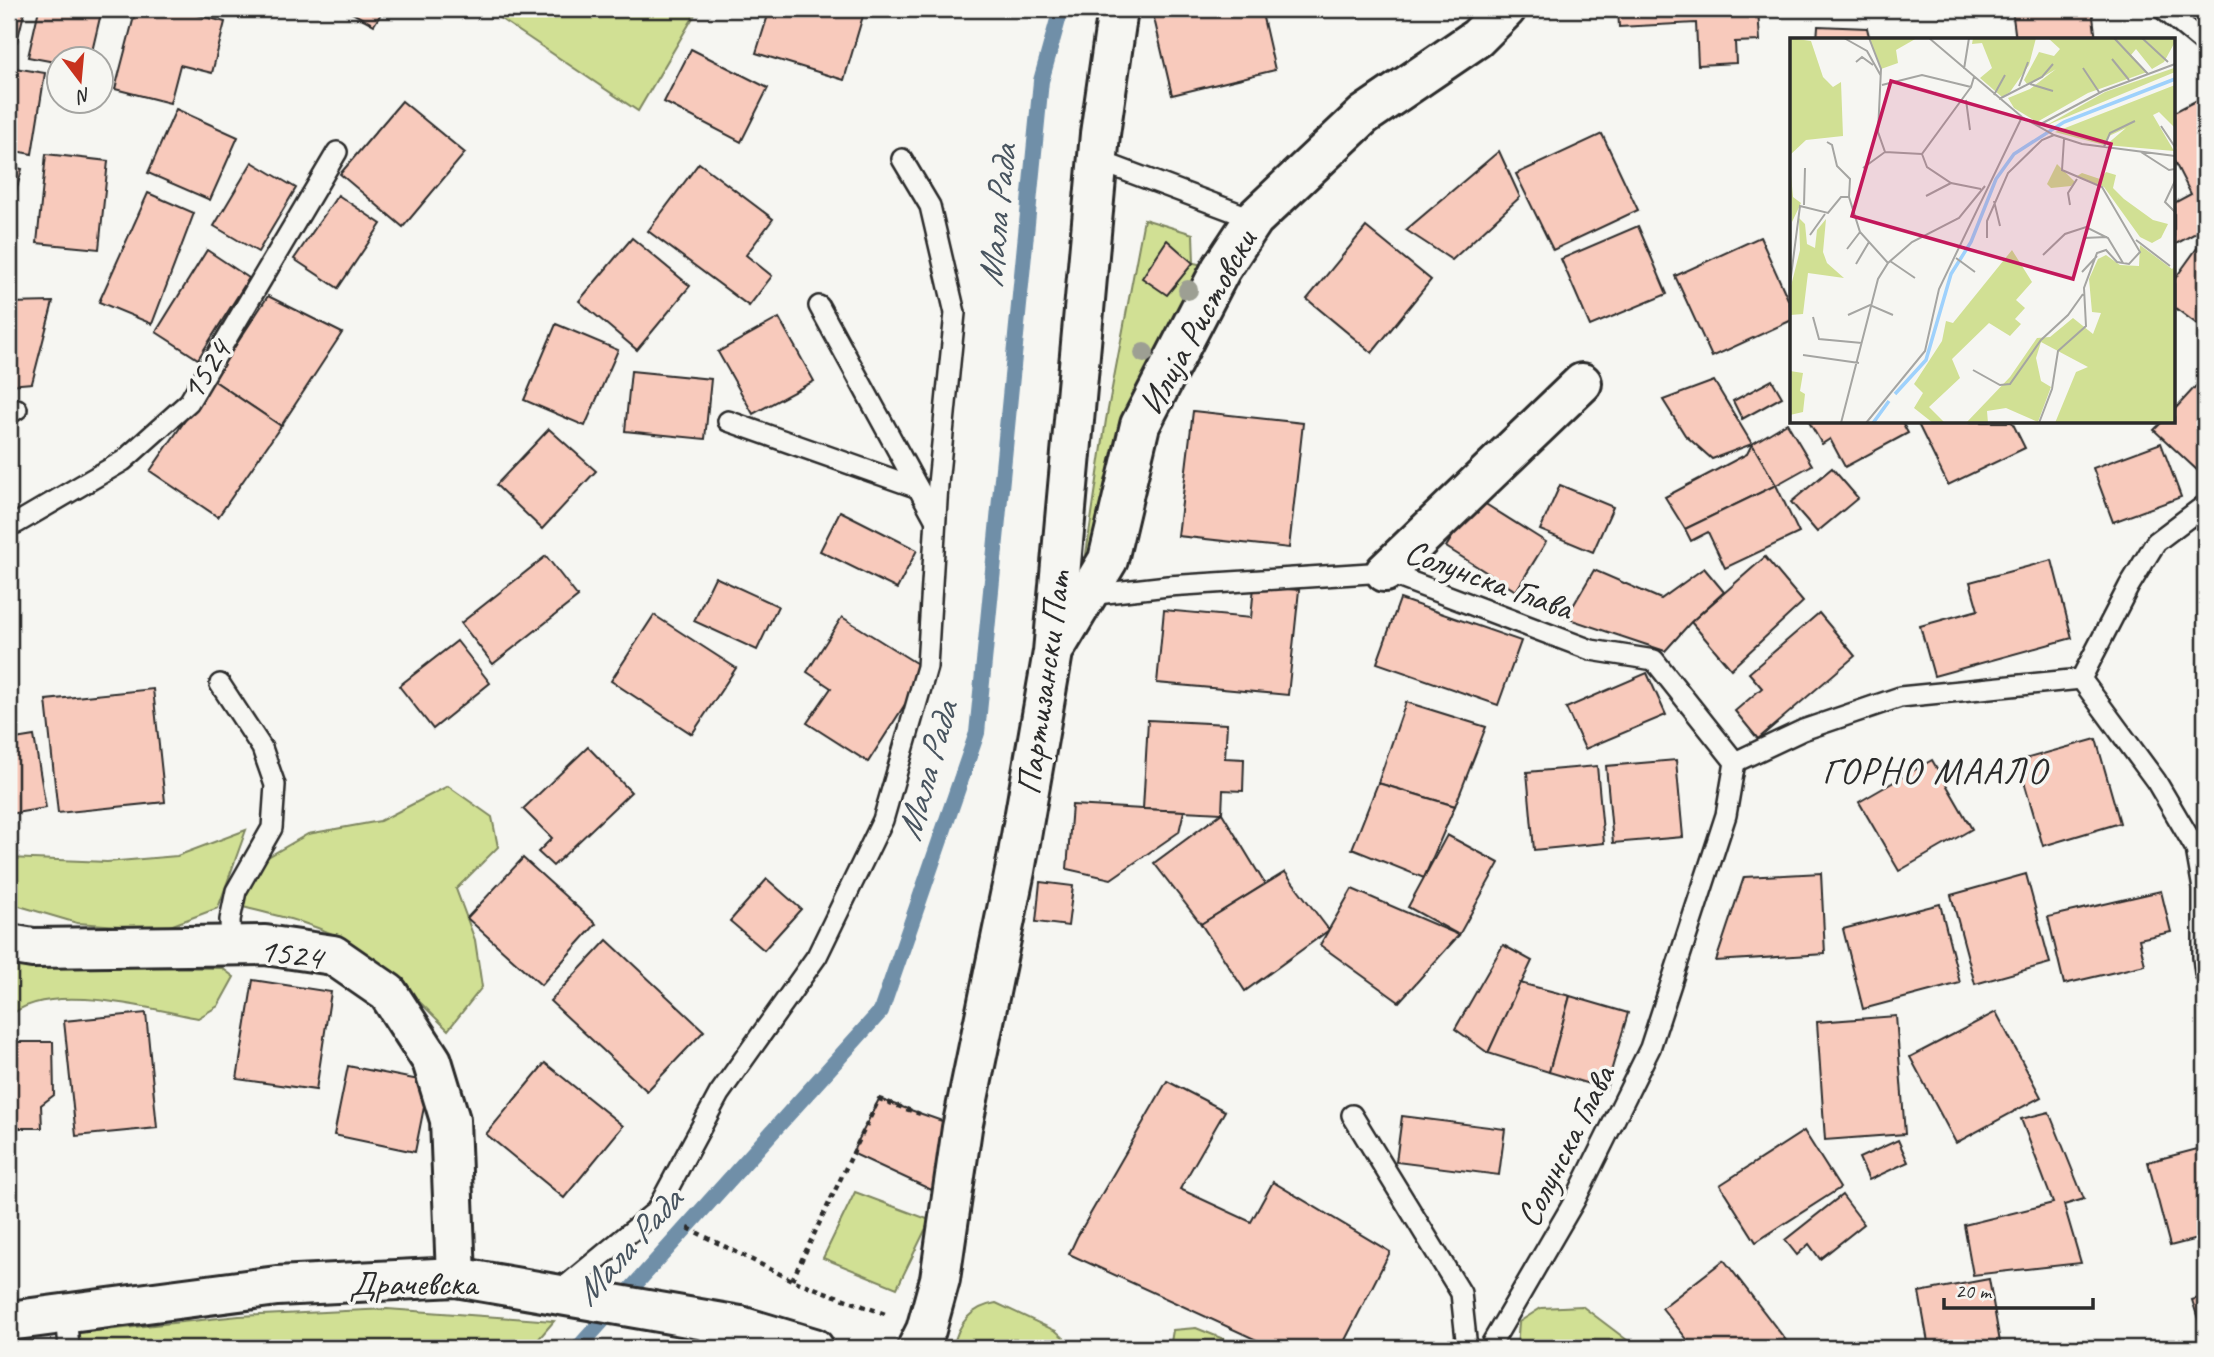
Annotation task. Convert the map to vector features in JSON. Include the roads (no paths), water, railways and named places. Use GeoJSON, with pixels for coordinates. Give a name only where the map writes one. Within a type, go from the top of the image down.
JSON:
{"type":"FeatureCollection","features":[{"type":"Feature","properties":{"kind":"street","name":"Партизански Пат"},"geometry":{"type":"LineString","coordinates":[[922,1339],[940,1279],[962,1128],[1015,871],[1053,652],[1097,160],[1107,71],[1118,9]]}},
{"type":"Feature","properties":{"kind":"street","name":"Илија Ристовски"},"geometry":{"type":"LineString","coordinates":[[1053,652],[1108,560],[1140,425],[1221,269],[1254,219],[1364,115],[1477,38],[1506,9]]}},
{"type":"Feature","properties":{"kind":"street"},"geometry":{"type":"LineString","coordinates":[[1385,572],[1582,383]]}},
{"type":"Feature","properties":{"kind":"street","name":"1524"},"geometry":{"type":"LineString","coordinates":[[9,944],[33,948],[265,945],[333,955],[388,993],[432,1061],[450,1120],[456,1277]]}},
{"type":"Feature","properties":{"kind":"street","name":"Драчевска"},"geometry":{"type":"LineString","coordinates":[[9,1321],[67,1331],[277,1286],[456,1277],[558,1293],[728,1337],[814,1348]]}},
{"type":"Feature","properties":{"kind":"lane"},"geometry":{"type":"LineString","coordinates":[[2163,9],[2205,44]]}},
{"type":"Feature","properties":{"kind":"lane","name":"1524"},"geometry":{"type":"LineString","coordinates":[[9,524],[17,523],[123,461],[189,402],[337,152]]}},
{"type":"Feature","properties":{"kind":"lane"},"geometry":{"type":"LineString","coordinates":[[558,1293],[656,1211],[719,1094],[817,956],[883,820],[927,667],[936,520],[955,313],[930,205],[902,159]]}},
{"type":"Feature","properties":{"kind":"lane"},"geometry":{"type":"LineString","coordinates":[[1097,160],[1254,219]]}},
{"type":"Feature","properties":{"kind":"lane"},"geometry":{"type":"LineString","coordinates":[[819,306],[936,520]]}},
{"type":"Feature","properties":{"kind":"lane"},"geometry":{"type":"LineString","coordinates":[[728,421],[918,488]]}},
{"type":"Feature","properties":{"kind":"lane"},"geometry":{"type":"LineString","coordinates":[[2081,679],[2129,586],[2156,542],[2205,505]]}},
{"type":"Feature","properties":{"kind":"lane","name":"Солунска Глава"},"geometry":{"type":"LineString","coordinates":[[1088,595],[1168,586],[1385,572],[1591,650],[1654,660],[1735,762],[1726,815],[1650,1048],[1575,1200],[1489,1348]]}},
{"type":"Feature","properties":{"kind":"lane"},"geometry":{"type":"LineString","coordinates":[[1735,762],[1804,730],[1900,697],[2081,679]]}},
{"type":"Feature","properties":{"kind":"lane"},"geometry":{"type":"LineString","coordinates":[[2081,679],[2156,781],[2196,849],[2203,889],[2205,973]]}},
{"type":"Feature","properties":{"kind":"lane"},"geometry":{"type":"LineString","coordinates":[[220,684],[262,748],[275,785],[272,828],[236,891],[230,920],[231,947]]}},
{"type":"Feature","properties":{"kind":"lane"},"geometry":{"type":"LineString","coordinates":[[1352,1115],[1461,1293],[1467,1348]]}},
{"type":"Feature","properties":{"kind":"waterway","name":"Мала Рада"},"geometry":{"type":"LineString","coordinates":[[578,1348],[881,1011],[977,733],[1041,81],[1061,9]]}},
{"type":"Feature","properties":{"kind":"district","name":"ГОРНО МААЛО"},"geometry":{"type":"Point","coordinates":[1935,770]}}]}
